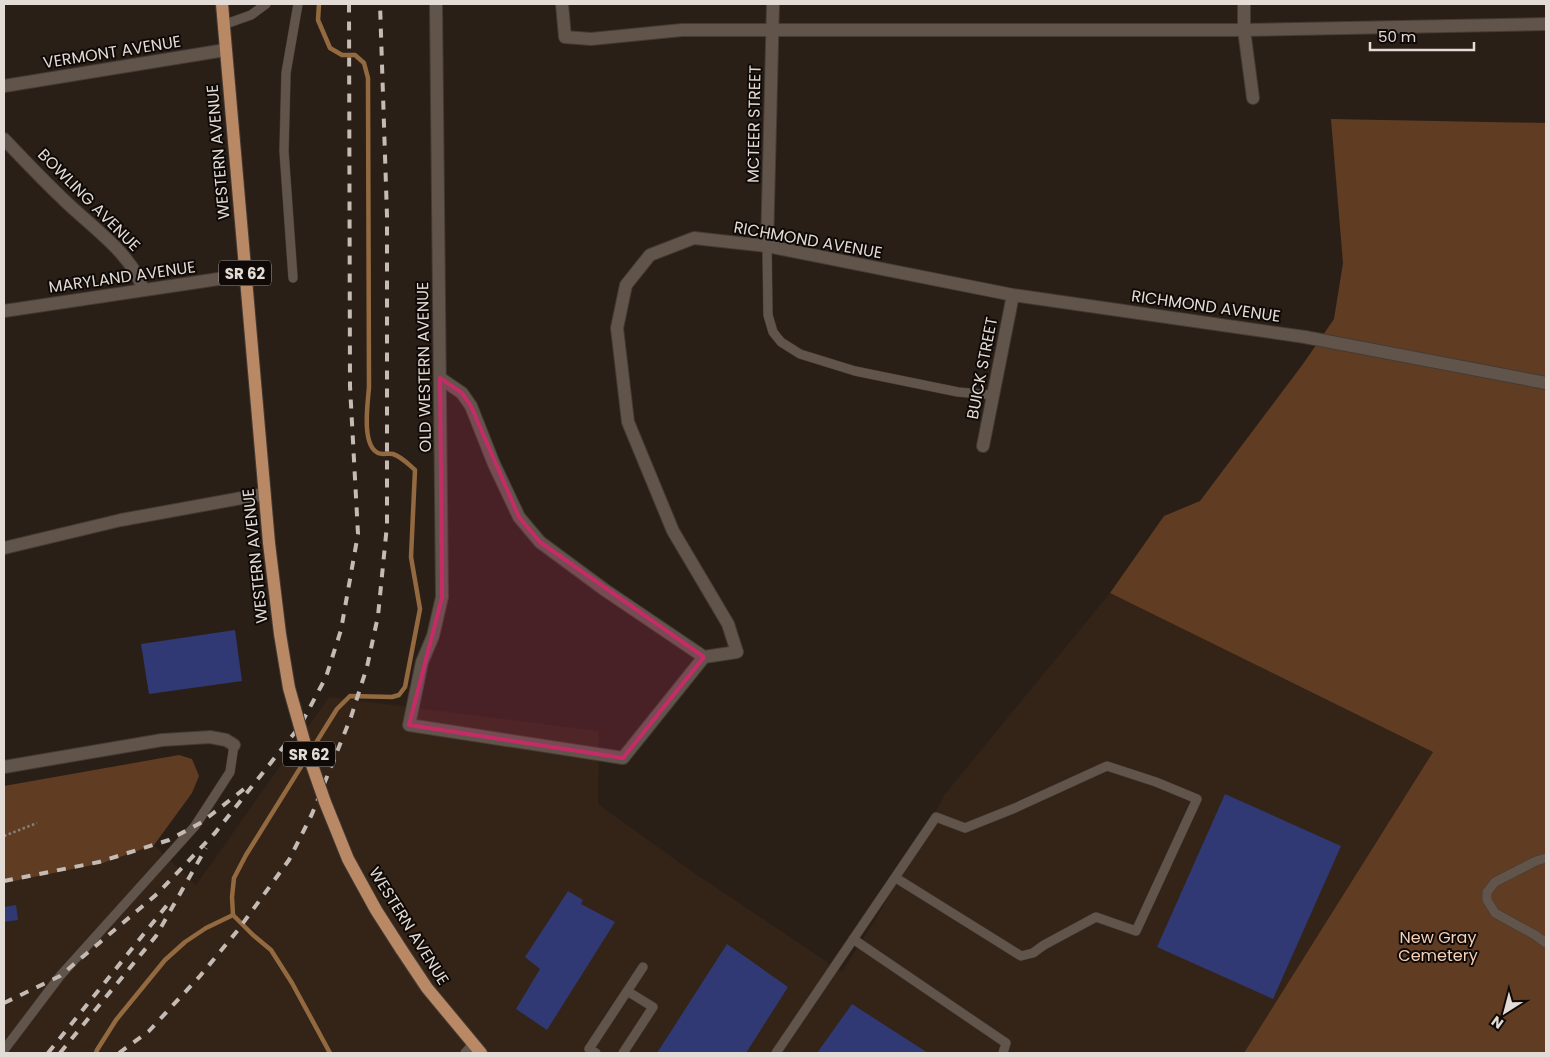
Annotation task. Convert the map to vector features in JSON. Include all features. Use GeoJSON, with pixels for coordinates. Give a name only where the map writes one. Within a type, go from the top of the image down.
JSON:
{"type":"FeatureCollection","features":[{"type":"Feature","properties":{"kind":"main road","name":"WESTERN AVENUE"},"geometry":{"type":"LineString","coordinates":[[222,4],[264,494],[280,634],[289,688],[306,748],[348,859],[376,910],[401,949],[473,1050]]}},
{"type":"Feature","properties":{"kind":"street","name":"OLD WESTERN AVENUE"},"geometry":{"type":"LineString","coordinates":[[436,4],[442,597],[434,636],[422,662],[408,725],[623,758],[704,657]]}},
{"type":"Feature","properties":{"kind":"street"},"geometry":{"type":"LineString","coordinates":[[562,4],[566,37],[591,39],[682,30],[1244,30],[1546,24]]}},
{"type":"Feature","properties":{"kind":"street","name":"MCTEER STREET"},"geometry":{"type":"LineString","coordinates":[[767,246],[773,4]]}},
{"type":"Feature","properties":{"kind":"street"},"geometry":{"type":"LineString","coordinates":[[1244,4],[1244,30],[1253,98]]}},
{"type":"Feature","properties":{"kind":"street","name":"VERMONT AVENUE"},"geometry":{"type":"LineString","coordinates":[[4,86],[225,50]]}},
{"type":"Feature","properties":{"kind":"street","name":"BOWLING AVENUE"},"geometry":{"type":"LineString","coordinates":[[4,139],[63,200],[128,260],[140,277],[143,290]]}},
{"type":"Feature","properties":{"kind":"street","name":"RICHMOND AVENUE"},"geometry":{"type":"LineString","coordinates":[[704,657],[737,652],[728,624],[673,530],[628,422],[617,328],[626,285],[650,255],[694,238],[767,246],[1013,295],[1305,337],[1546,384]]}},
{"type":"Feature","properties":{"kind":"street","name":"MARYLAND AVENUE"},"geometry":{"type":"LineString","coordinates":[[4,311],[245,275]]}},
{"type":"Feature","properties":{"kind":"street","name":"BUICK STREET"},"geometry":{"type":"LineString","coordinates":[[983,446],[1013,295]]}},
{"type":"Feature","properties":{"kind":"street"},"geometry":{"type":"LineString","coordinates":[[440,378],[462,394],[471,406],[494,464],[519,517],[540,542],[605,590],[704,657]]}},
{"type":"Feature","properties":{"kind":"street"},"geometry":{"type":"LineString","coordinates":[[4,548],[121,520],[264,494]]}},
{"type":"Feature","properties":{"kind":"street"},"geometry":{"type":"LineString","coordinates":[[4,767],[162,740],[210,737],[226,740],[234,746]]}},
{"type":"Feature","properties":{"kind":"lane"},"geometry":{"type":"LineString","coordinates":[[223,25],[251,15],[266,4]]}},
{"type":"Feature","properties":{"kind":"lane"},"geometry":{"type":"LineString","coordinates":[[293,278],[284,151],[286,73],[298,4]]}},
{"type":"Feature","properties":{"kind":"lane"},"geometry":{"type":"LineString","coordinates":[[767,246],[768,316],[773,332],[781,342],[800,354],[856,371],[958,392],[992,395]]}},
{"type":"Feature","properties":{"kind":"lane"},"geometry":{"type":"LineString","coordinates":[[4,1050],[60,976],[194,826],[230,772],[234,746]]}},
{"type":"Feature","properties":{"kind":"lane"},"geometry":{"type":"LineString","coordinates":[[776,1053],[936,817],[965,828],[1015,808],[1107,766],[1156,782],[1197,799],[1136,932],[1096,917],[1033,953],[1022,956],[896,878]]}},
{"type":"Feature","properties":{"kind":"lane"},"geometry":{"type":"LineString","coordinates":[[1546,858],[1536,861],[1495,882],[1487,892],[1487,900],[1495,913],[1501,918],[1535,935],[1546,943]]}},
{"type":"Feature","properties":{"kind":"lane"},"geometry":{"type":"LineString","coordinates":[[853,939],[1006,1043],[1002,1053]]}},
{"type":"Feature","properties":{"kind":"lane"},"geometry":{"type":"LineString","coordinates":[[590,1052],[643,967]]}},
{"type":"Feature","properties":{"kind":"lane"},"geometry":{"type":"LineString","coordinates":[[623,1053],[653,1007],[627,991]]}},
{"type":"Feature","properties":{"kind":"path"},"geometry":{"type":"LineString","coordinates":[[4,836],[37,823]]}},
{"type":"Feature","properties":{"kind":"highlighted area"},"geometry":{"type":"Polygon","coordinates":[[[440,378],[462,393],[471,406],[519,517],[540,542],[704,657],[623,758],[409,725],[442,597],[440,378]]]}},
{"type":"Feature","properties":{"kind":"shaded area"},"geometry":{"type":"Polygon","coordinates":[[[1110,593],[1433,752],[1244,1053],[4,1053],[4,883],[103,863],[154,845],[196,885],[329,697],[599,731],[598,804],[684,866],[842,972],[878,915],[945,794],[1110,593]]]}},
{"type":"Feature","properties":{"kind":"green space","name":"New Gray Cemetery"},"geometry":{"type":"Polygon","coordinates":[[[1331,119],[1546,123],[1546,1053],[1244,1053],[1433,752],[1110,593],[1164,516],[1200,501],[1303,364],[1334,319],[1343,263],[1331,119]]]}},
{"type":"Feature","properties":{"kind":"green space"},"geometry":{"type":"Polygon","coordinates":[[[179,755],[192,759],[199,776],[192,793],[154,845],[103,863],[4,883],[4,786],[179,755]]]}},
{"type":"Feature","properties":{"kind":"building"},"geometry":{"type":"Polygon","coordinates":[[[235,630],[242,681],[149,694],[141,644],[235,630]]]}},
{"type":"Feature","properties":{"kind":"building"},"geometry":{"type":"Polygon","coordinates":[[[1225,794],[1341,846],[1273,999],[1157,947],[1225,794]]]}},
{"type":"Feature","properties":{"kind":"building"},"geometry":{"type":"Polygon","coordinates":[[[568,891],[583,900],[581,904],[615,922],[547,1030],[516,1009],[540,969],[525,957],[568,891]]]}},
{"type":"Feature","properties":{"kind":"building"},"geometry":{"type":"Polygon","coordinates":[[[16,905],[18,920],[4,922],[4,907],[16,905]]]}},
{"type":"Feature","properties":{"kind":"building"},"geometry":{"type":"Polygon","coordinates":[[[727,944],[788,987],[746,1053],[657,1053],[727,944]]]}},
{"type":"Feature","properties":{"kind":"building"},"geometry":{"type":"Polygon","coordinates":[[[852,1004],[928,1053],[817,1053],[852,1004]]]}},
{"type":"Feature","properties":{"kind":"waterway"},"geometry":{"type":"LineString","coordinates":[[319,4],[318,20],[330,48],[342,55],[355,55],[364,63],[368,78],[369,387],[367,433],[369,441],[378,453],[396,455],[415,470],[411,557],[420,609],[405,687],[399,695],[392,697],[350,696],[337,709],[246,855],[234,878],[232,897],[233,915],[271,950],[292,983],[330,1053]]}},
{"type":"Feature","properties":{"kind":"waterway"},"geometry":{"type":"LineString","coordinates":[[96,1053],[116,1020],[165,960],[185,942],[206,928],[233,915]]}},
{"type":"Feature","properties":{"kind":"railway"},"geometry":{"type":"LineString","coordinates":[[4,1003],[60,976],[157,894],[215,833],[300,726],[326,677],[341,630],[358,534],[350,386],[349,4]]}},
{"type":"Feature","properties":{"kind":"railway"},"geometry":{"type":"LineString","coordinates":[[119,1053],[149,1031],[200,976],[238,930],[289,860],[312,814],[351,717],[367,667],[378,616],[387,525],[387,216],[380,4]]}},
{"type":"Feature","properties":{"kind":"railway"},"geometry":{"type":"LineString","coordinates":[[4,881],[99,862],[169,840],[202,822],[244,789]]}},
{"type":"Feature","properties":{"kind":"railway"},"geometry":{"type":"LineString","coordinates":[[60,1053],[156,936],[206,848]]}},
{"type":"Feature","properties":{"kind":"railway"},"geometry":{"type":"LineString","coordinates":[[48,1053],[168,904]]}}]}
